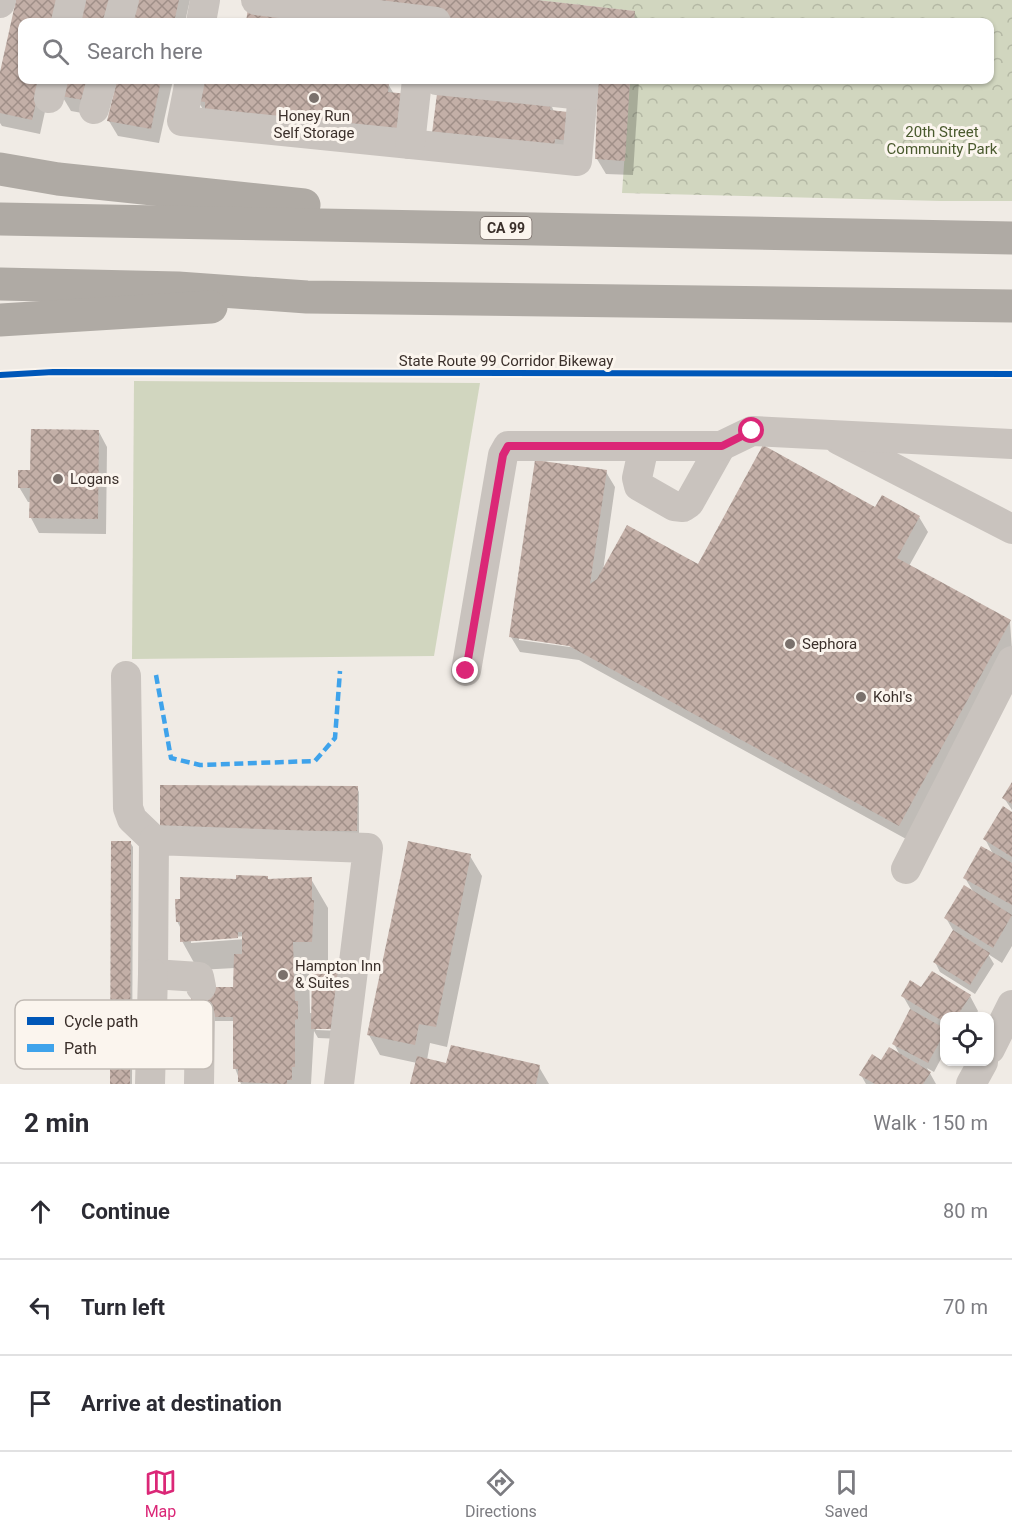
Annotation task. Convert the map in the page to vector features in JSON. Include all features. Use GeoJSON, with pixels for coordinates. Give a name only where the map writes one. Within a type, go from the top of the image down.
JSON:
{"type":"FeatureCollection","features":[{"type":"Feature","properties":{"kind":"highway"},"geometry":{"type":"LineString","coordinates":[[0,169],[58,179],[318,207],[397,226]]}},
{"type":"Feature","properties":{"kind":"highway","name":"CA 99"},"geometry":{"type":"LineString","coordinates":[[0,219],[1012,238]]}},
{"type":"Feature","properties":{"kind":"highway"},"geometry":{"type":"LineString","coordinates":[[0,285],[178,288],[308,297],[1012,306]]}},
{"type":"Feature","properties":{"kind":"highway"},"geometry":{"type":"LineString","coordinates":[[0,320],[174,311],[308,297]]}},
{"type":"Feature","properties":{"kind":"street"},"geometry":{"type":"LineString","coordinates":[[67,18],[71,0]]}},
{"type":"Feature","properties":{"kind":"street"},"geometry":{"type":"LineString","coordinates":[[119,18],[124,0]]}},
{"type":"Feature","properties":{"kind":"street"},"geometry":{"type":"LineString","coordinates":[[202,18],[205,0]]}},
{"type":"Feature","properties":{"kind":"street"},"geometry":{"type":"LineString","coordinates":[[256,0],[397,18]]}},
{"type":"Feature","properties":{"kind":"street"},"geometry":{"type":"LineString","coordinates":[[94,109],[101,84]]}},
{"type":"Feature","properties":{"kind":"street"},"geometry":{"type":"LineString","coordinates":[[189,84],[182,121],[577,161],[584,87],[521,84]]}},
{"type":"Feature","properties":{"kind":"street"},"geometry":{"type":"LineString","coordinates":[[410,144],[417,84]]}},
{"type":"Feature","properties":{"kind":"street"},"geometry":{"type":"LineString","coordinates":[[466,671],[503,455],[508,446],[722,446],[752,431],[1012,444]]}},
{"type":"Feature","properties":{"kind":"street"},"geometry":{"type":"LineString","coordinates":[[829,435],[1012,529]]}},
{"type":"Feature","properties":{"kind":"street"},"geometry":{"type":"LineString","coordinates":[[644,446],[637,478],[639,486],[675,506],[683,507],[689,503],[722,446]]}},
{"type":"Feature","properties":{"kind":"street"},"geometry":{"type":"LineString","coordinates":[[906,869],[1012,661]]}},
{"type":"Feature","properties":{"kind":"street"},"geometry":{"type":"LineString","coordinates":[[126,676],[128,808],[132,819],[154,840],[368,848],[339,1084]]}},
{"type":"Feature","properties":{"kind":"street"},"geometry":{"type":"LineString","coordinates":[[152,1000],[154,840]]}},
{"type":"Feature","properties":{"kind":"street"},"geometry":{"type":"LineString","coordinates":[[153,974],[199,977],[201,987]]}},
{"type":"Feature","properties":{"kind":"street"},"geometry":{"type":"LineString","coordinates":[[994,1041],[1012,1005]]}},
{"type":"Feature","properties":{"kind":"street"},"geometry":{"type":"LineString","coordinates":[[971,1084],[981,1066]]}},
{"type":"Feature","properties":{"kind":"street"},"geometry":{"type":"LineString","coordinates":[[150,1069],[150,1084]]}},
{"type":"Feature","properties":{"kind":"street"},"geometry":{"type":"LineString","coordinates":[[199,1069],[199,1084]]}},
{"type":"Feature","properties":{"kind":"green space","name":"20th Street Community Park"},"geometry":{"type":"Polygon","coordinates":[[[537,0],[1012,0],[1012,201],[622,193],[630,84],[994,84],[994,18],[634,18],[634,11],[537,0]]]}},
{"type":"Feature","properties":{"kind":"green space"},"geometry":{"type":"Polygon","coordinates":[[[134,381],[480,383],[434,656],[132,659],[134,381]]]}},
{"type":"Feature","properties":{"kind":"building"},"geometry":{"type":"Polygon","coordinates":[[[16,0],[58,0],[54,18],[18,18],[18,84],[40,84],[32,120],[0,113],[0,72],[16,0]]]}},
{"type":"Feature","properties":{"kind":"building"},"geometry":{"type":"Polygon","coordinates":[[[81,0],[113,0],[109,18],[77,18],[81,0]]]}},
{"type":"Feature","properties":{"kind":"building"},"geometry":{"type":"Polygon","coordinates":[[[134,0],[179,0],[175,18],[130,18],[134,0]]]}},
{"type":"Feature","properties":{"kind":"building"},"geometry":{"type":"Polygon","coordinates":[[[309,0],[537,0],[635,11],[634,18],[453,18],[309,0]]]}},
{"type":"Feature","properties":{"kind":"building"},"geometry":{"type":"Polygon","coordinates":[[[248,8],[330,18],[247,18],[248,8]]]}},
{"type":"Feature","properties":{"kind":"building"},"geometry":{"type":"Polygon","coordinates":[[[63,84],[94,84],[90,101],[60,96],[63,84]]]}},
{"type":"Feature","properties":{"kind":"building"},"geometry":{"type":"Polygon","coordinates":[[[116,84],[160,84],[151,129],[107,121],[116,84]]]}},
{"type":"Feature","properties":{"kind":"building"},"geometry":{"type":"Polygon","coordinates":[[[199,84],[389,84],[388,92],[408,94],[404,133],[205,109],[205,102],[197,101],[199,84]]]}},
{"type":"Feature","properties":{"kind":"building"},"geometry":{"type":"Polygon","coordinates":[[[598,84],[630,84],[625,161],[595,159],[598,84]]]}},
{"type":"Feature","properties":{"kind":"building"},"geometry":{"type":"Polygon","coordinates":[[[438,86],[551,100],[550,110],[568,112],[564,140],[555,139],[554,149],[432,133],[438,86]]]}},
{"type":"Feature","properties":{"kind":"building","name":"Logans"},"geometry":{"type":"Polygon","coordinates":[[[31,429],[99,430],[98,519],[29,518],[30,488],[18,488],[18,470],[30,470],[31,429]]]}},
{"type":"Feature","properties":{"kind":"building"},"geometry":{"type":"Polygon","coordinates":[[[763,445],[875,507],[882,495],[920,516],[897,558],[1011,620],[899,826],[569,646],[509,637],[535,460],[607,470],[590,584],[597,579],[627,525],[698,564],[763,445]]]}},
{"type":"Feature","properties":{"kind":"building"},"geometry":{"type":"Polygon","coordinates":[[[1012,782],[1012,804],[1002,798],[1012,782]]]}},
{"type":"Feature","properties":{"kind":"building"},"geometry":{"type":"Polygon","coordinates":[[[160,785],[358,786],[357,831],[160,830],[160,785]]]}},
{"type":"Feature","properties":{"kind":"building"},"geometry":{"type":"Polygon","coordinates":[[[1003,806],[1012,812],[1012,857],[983,839],[1003,806]]]}},
{"type":"Feature","properties":{"kind":"building"},"geometry":{"type":"Polygon","coordinates":[[[111,841],[131,841],[130,1000],[110,1000],[111,841]]]}},
{"type":"Feature","properties":{"kind":"building"},"geometry":{"type":"Polygon","coordinates":[[[408,841],[471,854],[436,1027],[419,1024],[415,1045],[367,1035],[408,841]]]}},
{"type":"Feature","properties":{"kind":"building"},"geometry":{"type":"Polygon","coordinates":[[[981,846],[1012,863],[1012,905],[963,878],[981,846]]]}},
{"type":"Feature","properties":{"kind":"building"},"geometry":{"type":"Polygon","coordinates":[[[236,875],[268,876],[268,879],[312,877],[312,900],[314,900],[312,942],[293,942],[295,1001],[298,1001],[298,1019],[295,1020],[295,1067],[292,1067],[292,1080],[287,1080],[287,1084],[238,1082],[238,1069],[233,1069],[233,1017],[213,1017],[213,1000],[191,1000],[191,987],[233,987],[234,954],[242,954],[242,932],[238,932],[238,938],[180,942],[180,922],[176,922],[175,899],[180,899],[180,877],[236,879],[236,875]]]}},
{"type":"Feature","properties":{"kind":"building"},"geometry":{"type":"Polygon","coordinates":[[[964,885],[1012,915],[993,948],[944,918],[964,885]]]}},
{"type":"Feature","properties":{"kind":"building"},"geometry":{"type":"Polygon","coordinates":[[[953,930],[990,953],[970,985],[933,962],[953,930]]]}},
{"type":"Feature","properties":{"kind":"building"},"geometry":{"type":"Polygon","coordinates":[[[312,965],[339,965],[337,1029],[311,1029],[312,965]]]}},
{"type":"Feature","properties":{"kind":"building"},"geometry":{"type":"Polygon","coordinates":[[[932,971],[971,995],[960,1012],[940,1012],[940,1020],[901,996],[910,980],[921,987],[932,971]]]}},
{"type":"Feature","properties":{"kind":"building"},"geometry":{"type":"Polygon","coordinates":[[[910,1009],[940,1026],[940,1041],[928,1063],[892,1044],[910,1009]]]}},
{"type":"Feature","properties":{"kind":"building"},"geometry":{"type":"Polygon","coordinates":[[[451,1045],[540,1065],[536,1084],[410,1084],[417,1056],[446,1063],[451,1045]]]}},
{"type":"Feature","properties":{"kind":"building"},"geometry":{"type":"Polygon","coordinates":[[[889,1047],[931,1072],[923,1084],[875,1084],[859,1075],[872,1054],[881,1060],[889,1047]]]}},
{"type":"Feature","properties":{"kind":"building"},"geometry":{"type":"Polygon","coordinates":[[[110,1069],[130,1069],[130,1084],[110,1084],[110,1069]]]}},
{"type":"Feature","properties":{"kind":"marked path"},"geometry":{"type":"LineString","coordinates":[[156,675],[171,758],[200,765],[315,761],[335,738],[340,671]]}},
{"type":"Feature","properties":{"kind":"cycle path","name":"State Route 99 Corridor Bikeway"},"geometry":{"type":"LineString","coordinates":[[0,375],[53,372],[1012,374]]}},
{"type":"Feature","properties":{"kind":"place","name":"Honey Run Self Storage"},"geometry":{"type":"Point","coordinates":[314,98]}},
{"type":"Feature","properties":{"kind":"place","name":"Logans"},"geometry":{"type":"Point","coordinates":[58,479]}},
{"type":"Feature","properties":{"kind":"place","name":"Sephora"},"geometry":{"type":"Point","coordinates":[790,644]}},
{"type":"Feature","properties":{"kind":"place","name":"Kohl's"},"geometry":{"type":"Point","coordinates":[861,697]}},
{"type":"Feature","properties":{"kind":"place","name":"Hampton Inn & Suites"},"geometry":{"type":"Point","coordinates":[283,975]}},
{"type":"Feature","properties":{"kind":"route"},"geometry":{"type":"LineString","coordinates":[[466,671],[503,455],[508,446],[722,446],[752,431]]}}]}
